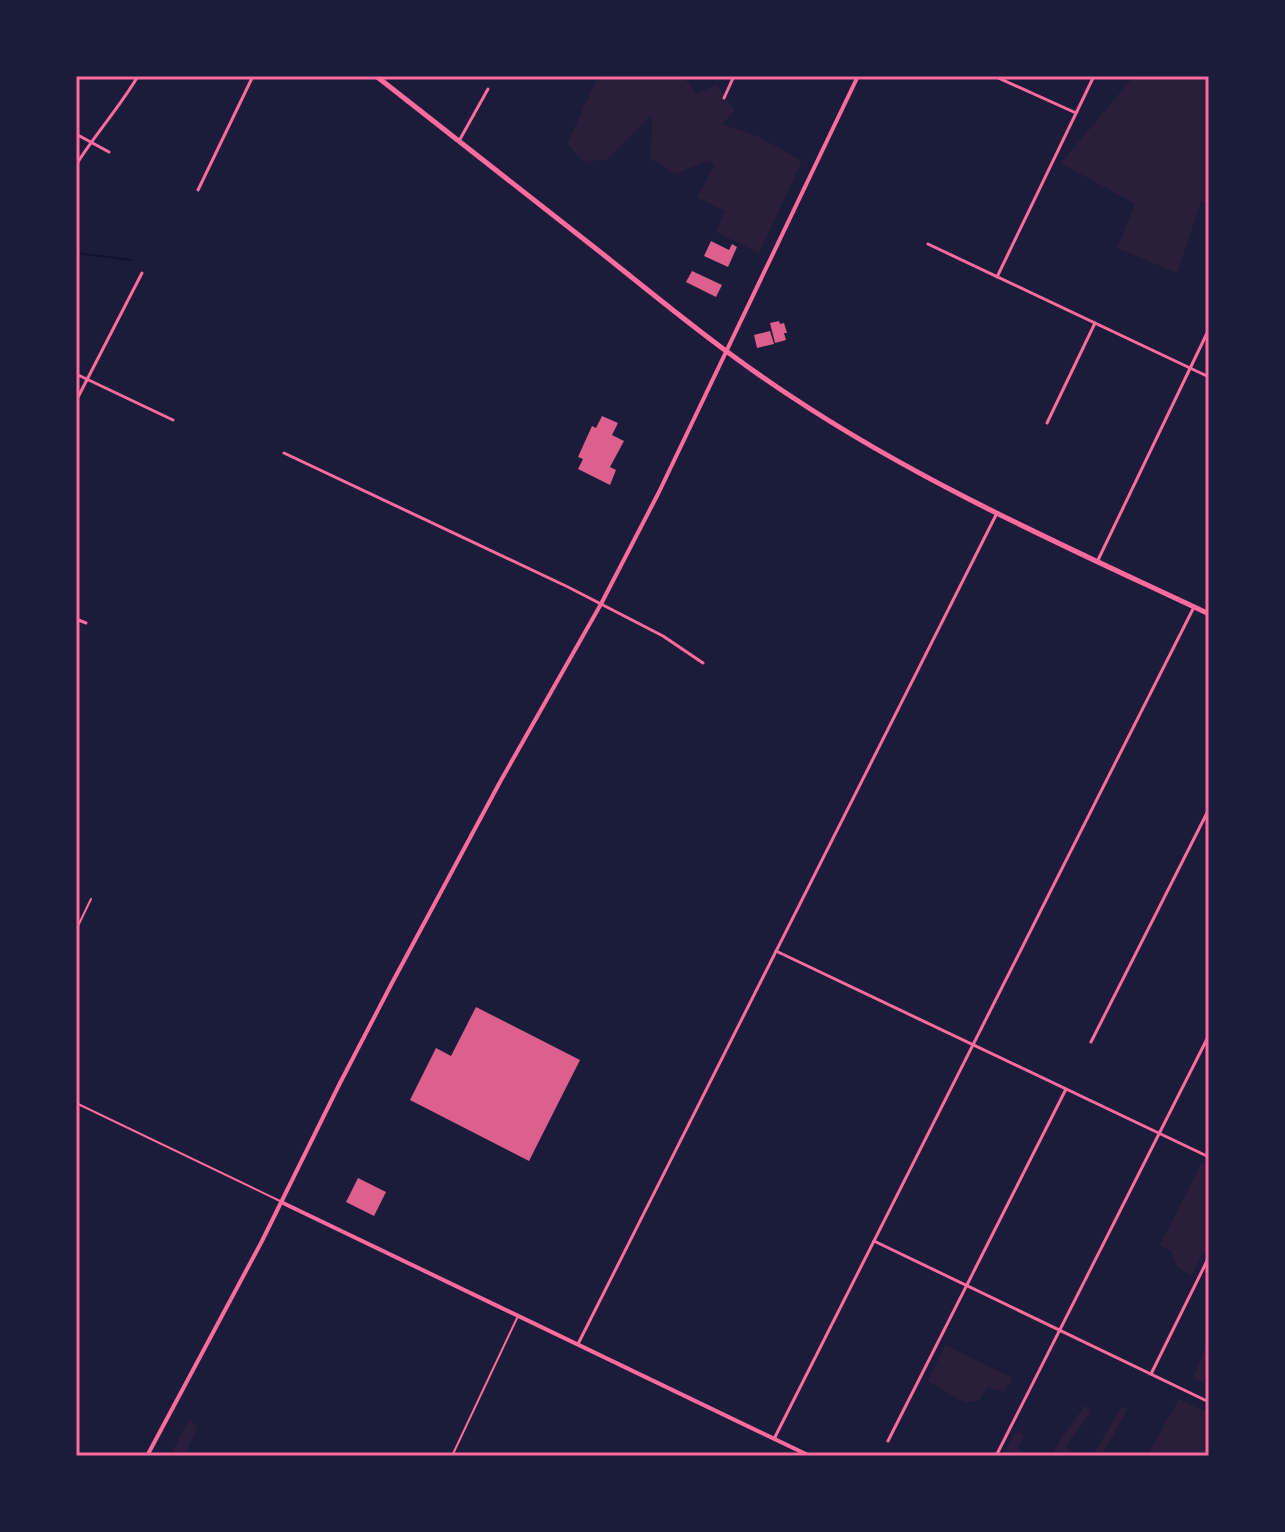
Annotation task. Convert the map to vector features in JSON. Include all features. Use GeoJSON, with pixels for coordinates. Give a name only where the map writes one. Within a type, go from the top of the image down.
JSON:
{"type":"FeatureCollection","features":[{"type":"Feature","properties":{"kind":"main road"},"geometry":{"type":"LineString","coordinates":[[376,76],[726,351],[790,396],[922,474],[1209,614]]}},
{"type":"Feature","properties":{"kind":"street"},"geometry":{"type":"LineString","coordinates":[[76,165],[138,76]]}},
{"type":"Feature","properties":{"kind":"street"},"geometry":{"type":"LineString","coordinates":[[198,190],[253,76]]}},
{"type":"Feature","properties":{"kind":"street"},"geometry":{"type":"LineString","coordinates":[[724,98],[734,76]]}},
{"type":"Feature","properties":{"kind":"street"},"geometry":{"type":"LineString","coordinates":[[147,1456],[230,1303],[349,1066],[659,492],[858,76]]}},
{"type":"Feature","properties":{"kind":"street"},"geometry":{"type":"LineString","coordinates":[[994,76],[1076,113]]}},
{"type":"Feature","properties":{"kind":"street"},"geometry":{"type":"LineString","coordinates":[[997,277],[1094,76]]}},
{"type":"Feature","properties":{"kind":"street"},"geometry":{"type":"LineString","coordinates":[[459,141],[488,89]]}},
{"type":"Feature","properties":{"kind":"street"},"geometry":{"type":"LineString","coordinates":[[76,134],[109,152]]}},
{"type":"Feature","properties":{"kind":"street"},"geometry":{"type":"LineString","coordinates":[[928,244],[1209,377]]}},
{"type":"Feature","properties":{"kind":"street"},"geometry":{"type":"LineString","coordinates":[[76,401],[142,273]]}},
{"type":"Feature","properties":{"kind":"street"},"geometry":{"type":"LineString","coordinates":[[1047,423],[1095,323]]}},
{"type":"Feature","properties":{"kind":"street"},"geometry":{"type":"LineString","coordinates":[[1097,562],[1209,329]]}},
{"type":"Feature","properties":{"kind":"street"},"geometry":{"type":"LineString","coordinates":[[76,374],[173,420]]}},
{"type":"Feature","properties":{"kind":"street"},"geometry":{"type":"LineString","coordinates":[[284,453],[568,587],[663,636],[703,663]]}},
{"type":"Feature","properties":{"kind":"street"},"geometry":{"type":"LineString","coordinates":[[578,1344],[997,513]]}},
{"type":"Feature","properties":{"kind":"street"},"geometry":{"type":"LineString","coordinates":[[774,1439],[1194,607]]}},
{"type":"Feature","properties":{"kind":"street"},"geometry":{"type":"LineString","coordinates":[[76,619],[86,623]]}},
{"type":"Feature","properties":{"kind":"street"},"geometry":{"type":"LineString","coordinates":[[1091,1042],[1209,809]]}},
{"type":"Feature","properties":{"kind":"street"},"geometry":{"type":"LineString","coordinates":[[776,951],[1209,1157]]}},
{"type":"Feature","properties":{"kind":"street"},"geometry":{"type":"LineString","coordinates":[[996,1456],[1209,1035]]}},
{"type":"Feature","properties":{"kind":"street"},"geometry":{"type":"LineString","coordinates":[[888,1441],[1066,1089]]}},
{"type":"Feature","properties":{"kind":"street"},"geometry":{"type":"LineString","coordinates":[[281,1202],[810,1456]]}},
{"type":"Feature","properties":{"kind":"street"},"geometry":{"type":"LineString","coordinates":[[874,1241],[1208,1401],[1209,1395]]}},
{"type":"Feature","properties":{"kind":"street"},"geometry":{"type":"LineString","coordinates":[[1151,1374],[1209,1257]]}},
{"type":"Feature","properties":{"kind":"lane"},"geometry":{"type":"LineString","coordinates":[[76,930],[91,899]]}},
{"type":"Feature","properties":{"kind":"lane"},"geometry":{"type":"LineString","coordinates":[[76,1103],[281,1202]]}},
{"type":"Feature","properties":{"kind":"lane"},"geometry":{"type":"LineString","coordinates":[[452,1456],[518,1316]]}},
{"type":"Feature","properties":{"kind":"shaded area"},"geometry":{"type":"Polygon","coordinates":[[[598,76],[683,76],[696,94],[716,85],[735,110],[722,124],[757,136],[802,161],[759,253],[716,232],[725,211],[697,197],[715,165],[707,160],[677,174],[651,159],[652,115],[607,160],[583,161],[567,144],[598,76]]]}},
{"type":"Feature","properties":{"kind":"shaded area"},"geometry":{"type":"Polygon","coordinates":[[[1134,76],[1209,76],[1209,201],[1201,201],[1177,273],[1117,248],[1135,204],[1061,163],[1134,76]]]}},
{"type":"Feature","properties":{"kind":"shaded area"},"geometry":{"type":"Polygon","coordinates":[[[1202,1162],[1209,1165],[1209,1242],[1191,1276],[1178,1268],[1172,1252],[1160,1245],[1202,1162]]]}},
{"type":"Feature","properties":{"kind":"shaded area"},"geometry":{"type":"Polygon","coordinates":[[[1209,1341],[1209,1371],[1202,1383],[1193,1377],[1209,1341]]]}},
{"type":"Feature","properties":{"kind":"shaded area"},"geometry":{"type":"Polygon","coordinates":[[[945,1345],[1013,1378],[1004,1392],[987,1387],[980,1400],[965,1403],[928,1381],[945,1345]]]}},
{"type":"Feature","properties":{"kind":"shaded area"},"geometry":{"type":"Polygon","coordinates":[[[1179,1399],[1209,1413],[1209,1456],[1147,1456],[1179,1399]]]}},
{"type":"Feature","properties":{"kind":"shaded area"},"geometry":{"type":"Polygon","coordinates":[[[1085,1405],[1090,1413],[1066,1447],[1080,1456],[1050,1456],[1085,1405]]]}},
{"type":"Feature","properties":{"kind":"shaded area"},"geometry":{"type":"Polygon","coordinates":[[[1121,1407],[1128,1409],[1101,1456],[1093,1456],[1121,1407]]]}},
{"type":"Feature","properties":{"kind":"shaded area"},"geometry":{"type":"Polygon","coordinates":[[[189,1419],[197,1427],[185,1456],[170,1456],[189,1419]]]}},
{"type":"Feature","properties":{"kind":"shaded area"},"geometry":{"type":"Polygon","coordinates":[[[1017,1430],[1024,1436],[1018,1449],[1030,1456],[1002,1456],[1017,1430]]]}},
{"type":"Feature","properties":{"kind":"building"},"geometry":{"type":"Polygon","coordinates":[[[711,241],[729,250],[732,244],[737,247],[728,267],[704,256],[711,241]]]}},
{"type":"Feature","properties":{"kind":"building"},"geometry":{"type":"Polygon","coordinates":[[[692,271],[722,285],[716,297],[686,282],[692,271]]]}},
{"type":"Feature","properties":{"kind":"building"},"geometry":{"type":"Polygon","coordinates":[[[779,321],[780,324],[784,323],[786,340],[775,343],[770,323],[779,321]]]}},
{"type":"Feature","properties":{"kind":"building"},"geometry":{"type":"Polygon","coordinates":[[[770,331],[774,344],[757,348],[754,335],[770,331]]]}},
{"type":"Feature","properties":{"kind":"building"},"geometry":{"type":"Polygon","coordinates":[[[602,416],[618,423],[612,435],[624,441],[610,467],[616,470],[610,485],[578,469],[583,459],[578,457],[592,426],[596,428],[602,416]]]}},
{"type":"Feature","properties":{"kind":"building"},"geometry":{"type":"Polygon","coordinates":[[[476,1007],[580,1060],[529,1161],[410,1100],[436,1048],[451,1056],[476,1007]]]}},
{"type":"Feature","properties":{"kind":"building"},"geometry":{"type":"Polygon","coordinates":[[[358,1178],[386,1192],[374,1216],[346,1202],[358,1178]]]}},
{"type":"Feature","properties":{"kind":"waterway"},"geometry":{"type":"LineString","coordinates":[[76,253],[132,260]]}}]}
